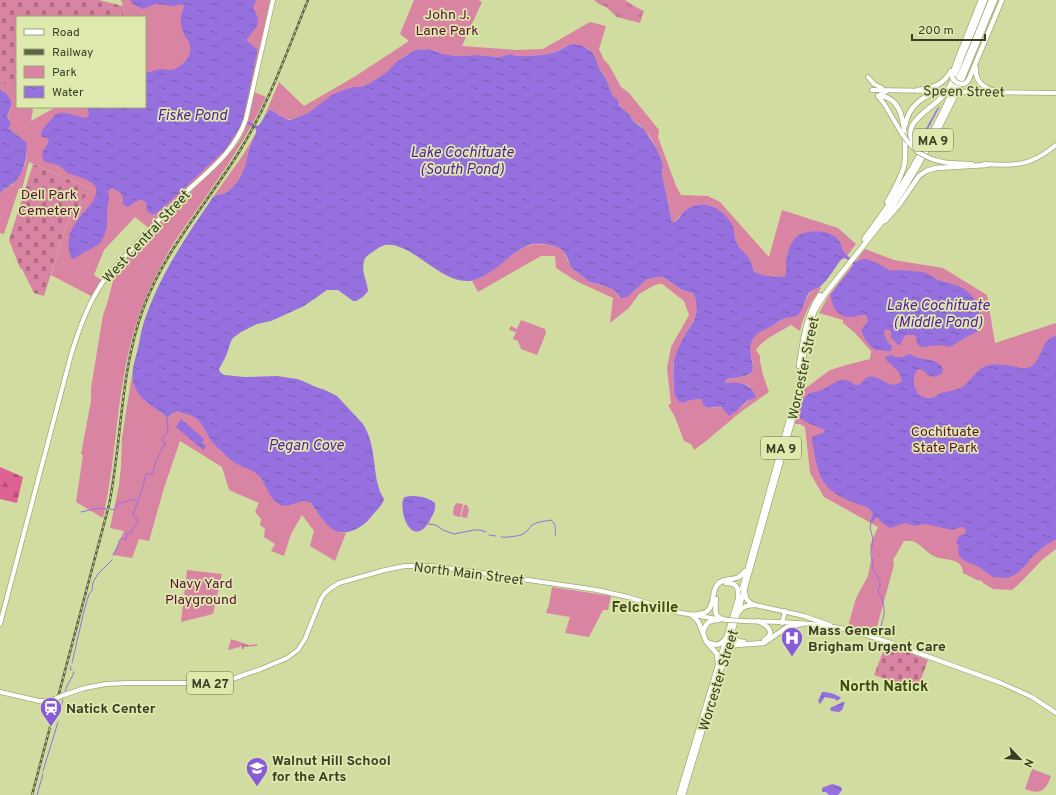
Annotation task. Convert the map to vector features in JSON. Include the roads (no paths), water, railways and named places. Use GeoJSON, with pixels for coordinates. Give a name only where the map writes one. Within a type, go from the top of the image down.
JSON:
{"type":"FeatureCollection","features":[{"type":"Feature","properties":{"kind":"highway"},"geometry":{"type":"LineString","coordinates":[[981,0],[952,76],[955,82],[961,84],[964,84],[969,80],[1002,0]]}},
{"type":"Feature","properties":{"kind":"highway"},"geometry":{"type":"LineString","coordinates":[[918,152],[911,137],[913,125],[916,120],[943,97],[948,90],[985,0]]}},
{"type":"Feature","properties":{"kind":"highway","name":"Worcester Street"},"geometry":{"type":"LineString","coordinates":[[852,258],[909,174],[938,122],[961,73],[991,0]]}},
{"type":"Feature","properties":{"kind":"highway","name":"Worcester Street"},"geometry":{"type":"LineString","coordinates":[[679,795],[738,602],[792,409],[806,323],[810,312],[816,301],[870,237],[904,189],[936,134],[962,81],[995,0]]}},
{"type":"Feature","properties":{"kind":"highway"},"geometry":{"type":"LineString","coordinates":[[978,60],[975,73],[979,82],[987,88],[1000,92]]}},
{"type":"Feature","properties":{"kind":"highway"},"geometry":{"type":"LineString","coordinates":[[918,90],[941,84],[956,63]]}},
{"type":"Feature","properties":{"kind":"highway"},"geometry":{"type":"LineString","coordinates":[[903,133],[908,115],[915,104],[921,99],[943,91]]}},
{"type":"Feature","properties":{"kind":"highway"},"geometry":{"type":"LineString","coordinates":[[876,223],[895,188],[904,167],[906,154],[902,115],[894,102],[882,96],[878,96]]}},
{"type":"Feature","properties":{"kind":"highway"},"geometry":{"type":"LineString","coordinates":[[870,237],[896,209],[917,178],[924,172],[936,168],[987,165]]}},
{"type":"Feature","properties":{"kind":"highway","name":"Worcester Street"},"geometry":{"type":"LineString","coordinates":[[683,795],[736,619],[793,418],[811,320],[823,297],[848,263]]}},
{"type":"Feature","properties":{"kind":"highway"},"geometry":{"type":"LineString","coordinates":[[692,615],[702,614],[709,610],[712,606],[714,591],[717,585],[725,580],[740,577],[749,562]]}},
{"type":"Feature","properties":{"kind":"highway"},"geometry":{"type":"LineString","coordinates":[[727,620],[720,618],[715,613],[716,594],[720,585],[731,582],[734,584],[739,590],[738,602]]}},
{"type":"Feature","properties":{"kind":"highway"},"geometry":{"type":"LineString","coordinates":[[745,587],[746,599],[755,605]]}},
{"type":"Feature","properties":{"kind":"highway"},"geometry":{"type":"LineString","coordinates":[[736,619],[743,607],[755,605]]}},
{"type":"Feature","properties":{"kind":"highway"},"geometry":{"type":"LineString","coordinates":[[692,615],[698,620],[703,635],[717,654],[718,668]]}},
{"type":"Feature","properties":{"kind":"highway"},"geometry":{"type":"LineString","coordinates":[[703,635],[704,626],[707,623],[713,620],[719,620]]}},
{"type":"Feature","properties":{"kind":"highway"},"geometry":{"type":"LineString","coordinates":[[733,628],[733,636],[735,640],[742,642],[765,640],[769,636],[769,628],[758,621]]}},
{"type":"Feature","properties":{"kind":"highway"},"geometry":{"type":"LineString","coordinates":[[724,659],[733,646],[764,643],[787,627],[802,624]]}},
{"type":"Feature","properties":{"kind":"highway"},"geometry":{"type":"LineString","coordinates":[[707,642],[715,645],[718,644],[722,642],[728,634]]}},
{"type":"Feature","properties":{"kind":"main road","name":"West Central Street"},"geometry":{"type":"LineString","coordinates":[[0,624],[80,326],[93,297],[106,277],[150,229],[229,151],[237,140],[245,124],[273,0]]}},
{"type":"Feature","properties":{"kind":"main road"},"geometry":{"type":"LineString","coordinates":[[868,77],[876,86],[890,90]]}},
{"type":"Feature","properties":{"kind":"main road","name":"Speen Street"},"geometry":{"type":"LineString","coordinates":[[872,90],[1056,93]]}},
{"type":"Feature","properties":{"kind":"main road"},"geometry":{"type":"LineString","coordinates":[[890,90],[878,96],[908,142],[918,152],[934,160],[948,163],[1011,165],[1026,162],[1042,156],[1056,145]]}},
{"type":"Feature","properties":{"kind":"main road","name":"North Main Street"},"geometry":{"type":"LineString","coordinates":[[0,692],[39,701],[46,701],[85,688],[106,684],[207,683],[221,682],[235,678],[287,658],[298,650],[305,639],[321,599],[331,588],[339,583],[405,566],[433,566],[597,590],[628,597],[669,610],[719,620],[758,621],[835,627]]}},
{"type":"Feature","properties":{"kind":"main road","name":"North Main Street"},"geometry":{"type":"LineString","coordinates":[[755,605],[804,616],[835,627],[882,640],[985,677],[1029,696],[1056,712]]}},
{"type":"Feature","properties":{"kind":"main road"},"geometry":{"type":"LineString","coordinates":[[782,623],[785,611]]}},
{"type":"Feature","properties":{"kind":"water","name":"Lake Cochituate (South Pond)"},"geometry":{"type":"Polygon","coordinates":[[[130,0],[256,0],[253,8],[258,18],[258,24],[247,41],[257,49],[257,53],[243,119],[258,126],[270,110],[289,120],[308,113],[332,95],[343,90],[353,87],[361,87],[370,83],[388,71],[396,62],[415,50],[429,49],[443,54],[457,56],[477,55],[499,57],[511,54],[516,56],[542,55],[556,52],[571,44],[583,46],[592,52],[613,96],[618,100],[619,105],[629,114],[633,121],[644,129],[657,149],[663,164],[662,174],[672,222],[675,222],[684,212],[693,206],[710,205],[715,207],[731,222],[737,243],[752,263],[753,270],[761,275],[775,277],[785,276],[786,261],[789,250],[797,236],[802,233],[809,232],[831,234],[835,236],[841,244],[843,251],[856,262],[867,259],[891,271],[898,270],[923,272],[938,280],[959,286],[967,291],[974,298],[978,307],[981,321],[979,329],[977,332],[949,347],[940,345],[921,347],[917,344],[916,336],[913,335],[905,335],[900,345],[898,345],[891,338],[891,331],[886,329],[884,333],[892,346],[891,351],[875,350],[866,341],[862,332],[862,329],[867,322],[866,315],[853,317],[844,316],[834,308],[832,303],[831,294],[853,266],[853,264],[845,258],[842,259],[822,285],[809,293],[802,310],[798,315],[795,317],[785,318],[755,336],[750,347],[753,368],[752,372],[745,376],[727,379],[725,382],[745,384],[754,392],[756,397],[747,401],[729,416],[721,407],[709,408],[703,405],[701,399],[690,400],[683,403],[678,400],[676,396],[673,377],[675,358],[682,341],[694,320],[697,305],[693,293],[682,290],[662,277],[646,280],[627,297],[621,298],[615,291],[603,285],[589,282],[571,268],[566,255],[558,247],[536,244],[524,247],[481,278],[467,281],[446,275],[405,249],[384,245],[369,254],[365,259],[363,269],[368,291],[363,297],[353,301],[338,290],[327,290],[304,306],[271,321],[257,324],[241,332],[231,341],[226,356],[219,369],[224,375],[244,377],[277,376],[303,381],[337,396],[363,424],[370,439],[376,477],[380,492],[384,499],[380,507],[359,528],[346,532],[333,530],[323,520],[311,503],[307,501],[285,506],[276,502],[271,497],[260,477],[253,471],[237,464],[226,456],[213,443],[198,420],[189,415],[178,412],[173,413],[167,418],[142,398],[136,390],[133,382],[133,368],[142,328],[157,289],[183,242],[213,197],[227,192],[241,177],[256,129],[242,123],[226,149],[155,214],[151,214],[147,211],[147,204],[143,200],[138,200],[128,207],[125,206],[123,204],[121,193],[112,188],[108,191],[107,226],[101,242],[74,259],[71,258],[69,252],[70,233],[77,221],[93,201],[96,191],[95,187],[89,181],[66,172],[59,166],[44,161],[43,150],[48,144],[48,138],[42,137],[42,130],[58,113],[66,113],[86,118],[89,114],[87,108],[146,108],[146,73],[160,69],[175,69],[182,65],[187,59],[191,48],[181,26],[183,5],[181,4],[174,6],[155,4],[143,9],[133,4],[130,0]]]}},
{"type":"Feature","properties":{"kind":"water"},"geometry":{"type":"Polygon","coordinates":[[[0,89],[7,95],[11,103],[7,116],[11,124],[8,128],[26,142],[27,153],[22,171],[16,181],[4,189],[0,194],[0,89]]]}},
{"type":"Feature","properties":{"kind":"water"},"geometry":{"type":"Polygon","coordinates":[[[940,106],[921,142],[927,126],[940,106]]]}},
{"type":"Feature","properties":{"kind":"water","name":"Lake Cochituate (Middle Pond)"},"geometry":{"type":"Polygon","coordinates":[[[1056,336],[1056,539],[1043,547],[1016,574],[1008,578],[993,577],[959,556],[958,545],[956,542],[959,536],[966,533],[966,530],[963,527],[953,530],[925,524],[915,526],[905,523],[890,528],[882,523],[878,518],[871,523],[873,514],[869,509],[843,498],[827,486],[822,479],[818,471],[812,439],[813,436],[823,433],[825,430],[800,418],[802,403],[808,394],[819,391],[835,382],[842,380],[848,380],[856,385],[859,385],[866,378],[875,377],[892,385],[897,384],[902,381],[899,372],[886,360],[885,357],[891,355],[895,357],[903,357],[910,354],[918,358],[937,362],[942,366],[943,370],[941,374],[934,377],[928,375],[920,369],[918,369],[915,373],[914,383],[917,392],[925,397],[931,398],[941,393],[962,387],[985,366],[998,365],[1023,368],[1030,367],[1037,360],[1047,341],[1056,336]]]}},
{"type":"Feature","properties":{"kind":"water"},"geometry":{"type":"Polygon","coordinates":[[[181,419],[203,438],[204,440],[202,443],[206,447],[203,450],[176,427],[181,419]]]}},
{"type":"Feature","properties":{"kind":"water"},"geometry":{"type":"Polygon","coordinates":[[[410,496],[423,497],[435,503],[434,513],[425,527],[420,531],[414,531],[410,528],[404,515],[402,507],[403,499],[410,496]]]}},
{"type":"Feature","properties":{"kind":"water"},"geometry":{"type":"Polygon","coordinates":[[[822,692],[837,695],[841,698],[837,701],[835,699],[825,697],[820,704],[818,701],[822,692]]]}},
{"type":"Feature","properties":{"kind":"water"},"geometry":{"type":"Polygon","coordinates":[[[845,702],[842,710],[839,712],[831,711],[830,708],[845,702]]]}},
{"type":"Feature","properties":{"kind":"water"},"geometry":{"type":"Polygon","coordinates":[[[832,784],[841,787],[842,790],[838,795],[829,795],[826,792],[822,792],[822,788],[832,784]]]}},
{"type":"Feature","properties":{"kind":"waterway"},"geometry":{"type":"LineString","coordinates":[[113,555],[120,540],[122,538],[126,540],[127,533],[131,533],[138,522],[133,514],[146,474],[153,473],[163,445],[165,445],[162,439],[168,432],[167,418]]}},
{"type":"Feature","properties":{"kind":"waterway"},"geometry":{"type":"LineString","coordinates":[[110,509],[115,510],[119,502],[123,503],[129,500],[137,500]]}},
{"type":"Feature","properties":{"kind":"waterway"},"geometry":{"type":"LineString","coordinates":[[81,512],[99,508],[106,509]]}},
{"type":"Feature","properties":{"kind":"waterway"},"geometry":{"type":"LineString","coordinates":[[501,537],[521,535],[532,525],[551,520],[554,523],[556,532],[555,536]]}},
{"type":"Feature","properties":{"kind":"waterway"},"geometry":{"type":"LineString","coordinates":[[871,523],[870,528],[873,541],[871,551],[873,561],[872,567],[880,581],[878,591],[884,608],[878,635]]}},
{"type":"Feature","properties":{"kind":"waterway"},"geometry":{"type":"LineString","coordinates":[[428,524],[436,525],[443,530],[454,534],[474,530],[486,532]]}},
{"type":"Feature","properties":{"kind":"waterway"},"geometry":{"type":"LineString","coordinates":[[489,535],[496,536]]}},
{"type":"Feature","properties":{"kind":"waterway"},"geometry":{"type":"LineString","coordinates":[[72,663],[84,611],[89,594],[92,591],[93,582],[98,574],[112,560]]}},
{"type":"Feature","properties":{"kind":"waterway"},"geometry":{"type":"LineString","coordinates":[[71,666],[70,669],[72,670]]}},
{"type":"Feature","properties":{"kind":"waterway"},"geometry":{"type":"LineString","coordinates":[[65,691],[74,672]]}},
{"type":"Feature","properties":{"kind":"waterway"},"geometry":{"type":"LineString","coordinates":[[60,711],[63,700]]}},
{"type":"Feature","properties":{"kind":"waterway"},"geometry":{"type":"LineString","coordinates":[[43,771],[58,722]]}},
{"type":"Feature","properties":{"kind":"waterway"},"geometry":{"type":"LineString","coordinates":[[37,795],[43,774]]}},
{"type":"Feature","properties":{"kind":"railway"},"geometry":{"type":"LineString","coordinates":[[32,795],[109,505],[130,357],[135,333],[143,309],[152,287],[174,247],[226,172],[250,134],[277,77],[308,0]]}},
{"type":"Feature","properties":{"kind":"place","name":"Mass General Brigham Urgent Care"},"geometry":{"type":"Point","coordinates":[792,658]}},
{"type":"Feature","properties":{"kind":"place","name":"Natick Center"},"geometry":{"type":"Point","coordinates":[51,728]}},
{"type":"Feature","properties":{"kind":"place","name":"Walnut Hill School for the Arts"},"geometry":{"type":"Point","coordinates":[257,788]}},
{"type":"Feature","properties":{"kind":"district","name":"Felchville"},"geometry":{"type":"Point","coordinates":[645,607]}},
{"type":"Feature","properties":{"kind":"district","name":"North Natick"},"geometry":{"type":"Point","coordinates":[884,686]}},
{"type":"Feature","properties":{"kind":"park label","name":"John J. Lane Park"},"geometry":{"type":"Point","coordinates":[447,22]}},
{"type":"Feature","properties":{"kind":"park label","name":"Dell Park Cemetery"},"geometry":{"type":"Point","coordinates":[49,202]}},
{"type":"Feature","properties":{"kind":"park label","name":"Cochituate State Park"},"geometry":{"type":"Point","coordinates":[945,440]}},
{"type":"Feature","properties":{"kind":"park label","name":"Navy Yard Playground"},"geometry":{"type":"Point","coordinates":[201,592]}},
{"type":"Feature","properties":{"kind":"water label","name":"Fiske Pond"},"geometry":{"type":"Point","coordinates":[192,115]}},
{"type":"Feature","properties":{"kind":"water label","name":"Pegan Cove"},"geometry":{"type":"Point","coordinates":[306,445]}}]}
